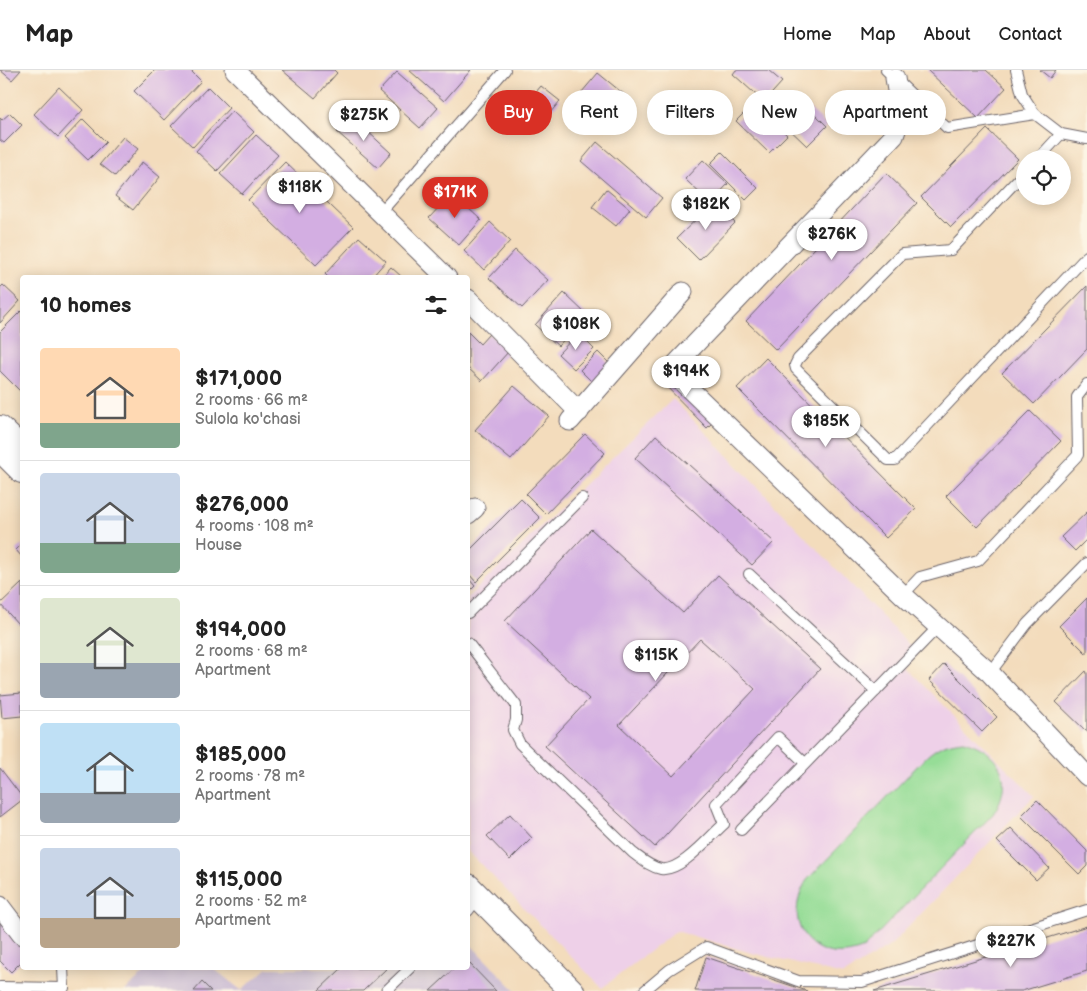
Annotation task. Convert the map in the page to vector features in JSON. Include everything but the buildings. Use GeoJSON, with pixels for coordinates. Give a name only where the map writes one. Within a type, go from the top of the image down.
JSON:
{"type":"FeatureCollection","features":[{"type":"Feature","properties":{"kind":"street"},"geometry":{"type":"LineString","coordinates":[[236,70],[444,275]]}},
{"type":"Feature","properties":{"kind":"street"},"geometry":{"type":"LineString","coordinates":[[890,74],[901,115],[894,136],[676,364],[674,372],[903,595],[990,673],[1087,776]]}},
{"type":"Feature","properties":{"kind":"street"},"geometry":{"type":"LineString","coordinates":[[470,301],[575,416],[683,292]]}},
{"type":"Feature","properties":{"kind":"street"},"geometry":{"type":"LineString","coordinates":[[0,428],[20,447]]}},
{"type":"Feature","properties":{"kind":"street"},"geometry":{"type":"LineString","coordinates":[[0,449],[20,469]]}},
{"type":"Feature","properties":{"kind":"street"},"geometry":{"type":"LineString","coordinates":[[470,904],[556,991]]}},
{"type":"Feature","properties":{"kind":"street"},"geometry":{"type":"LineString","coordinates":[[470,904],[572,991]]}},
{"type":"Feature","properties":{"kind":"street"},"geometry":{"type":"LineString","coordinates":[[0,906],[20,932]]}},
{"type":"Feature","properties":{"kind":"lane"},"geometry":{"type":"LineString","coordinates":[[382,212],[505,70]]}},
{"type":"Feature","properties":{"kind":"lane"},"geometry":{"type":"LineString","coordinates":[[1016,70],[1022,94],[1035,114],[1062,134],[1087,139]]}},
{"type":"Feature","properties":{"kind":"lane"},"geometry":{"type":"LineString","coordinates":[[890,74],[947,128],[1035,114]]}},
{"type":"Feature","properties":{"kind":"lane"},"geometry":{"type":"LineString","coordinates":[[1047,150],[1062,134]]}},
{"type":"Feature","properties":{"kind":"lane"},"geometry":{"type":"LineString","coordinates":[[1016,181],[951,250],[902,254],[798,359],[794,365],[796,369],[888,460],[895,460],[1087,256]]}},
{"type":"Feature","properties":{"kind":"lane"},"geometry":{"type":"LineString","coordinates":[[903,595],[920,577],[978,561],[1078,455],[1077,397],[1087,384]]}},
{"type":"Feature","properties":{"kind":"lane"},"geometry":{"type":"LineString","coordinates":[[470,611],[582,498]]}},
{"type":"Feature","properties":{"kind":"lane"},"geometry":{"type":"LineString","coordinates":[[990,673],[1027,624],[1087,563]]}},
{"type":"Feature","properties":{"kind":"lane"},"geometry":{"type":"LineString","coordinates":[[749,574],[876,691]]}},
{"type":"Feature","properties":{"kind":"lane"},"geometry":{"type":"LineString","coordinates":[[741,830],[938,626]]}},
{"type":"Feature","properties":{"kind":"lane"},"geometry":{"type":"LineString","coordinates":[[470,647],[516,705],[516,720],[512,730],[520,744],[632,854],[654,866],[672,868],[678,865],[724,824],[716,804],[778,737],[805,763]]}},
{"type":"Feature","properties":{"kind":"lane"},"geometry":{"type":"LineString","coordinates":[[644,991],[668,970],[706,947],[798,981],[862,982],[1087,910]]}},
{"type":"Feature","properties":{"kind":"lane"},"geometry":{"type":"LineString","coordinates":[[0,987],[64,988],[63,970]]}},
{"type":"Feature","properties":{"kind":"lane"},"geometry":{"type":"LineString","coordinates":[[386,991],[408,970]]}},
{"type":"Feature","properties":{"kind":"shaded area"},"geometry":{"type":"Polygon","coordinates":[[[673,399],[915,651],[908,669],[1034,796],[891,945],[843,975],[752,953],[676,931],[602,988],[470,853],[470,595],[673,399]]]}},
{"type":"Feature","properties":{"kind":"shaded area"},"geometry":{"type":"Polygon","coordinates":[[[470,944],[516,991],[125,991],[148,970],[216,970],[241,990],[266,970],[470,970],[470,944]]]}},
{"type":"Feature","properties":{"kind":"green space"},"geometry":{"type":"Polygon","coordinates":[[[963,741],[987,752],[1000,769],[1003,779],[1003,790],[1000,802],[993,814],[864,948],[846,953],[830,953],[817,948],[807,939],[800,927],[797,913],[799,897],[807,880],[926,757],[943,746],[963,741]]]}}]}
